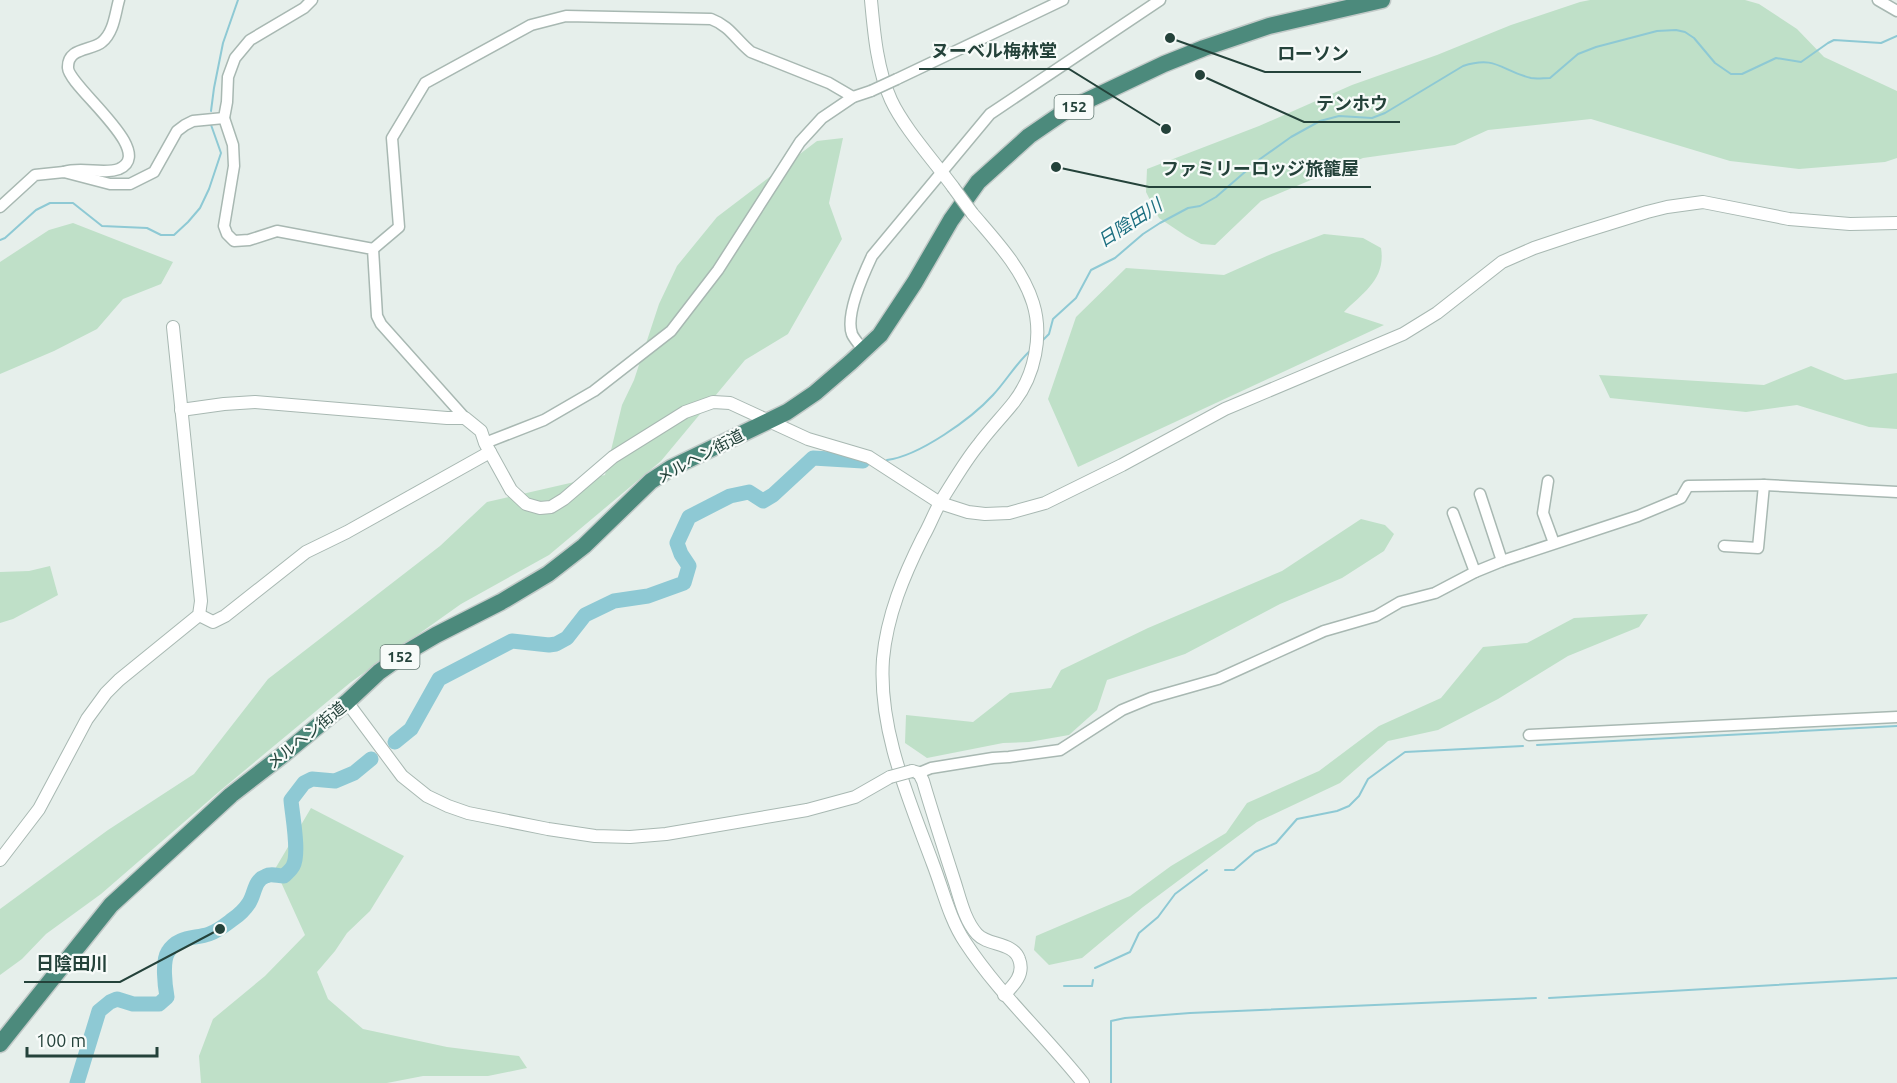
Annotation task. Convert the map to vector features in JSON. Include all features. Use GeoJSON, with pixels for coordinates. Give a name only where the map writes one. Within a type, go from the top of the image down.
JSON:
{"type":"FeatureCollection","features":[{"type":"Feature","properties":{"kind":"highway","name":"メルヘン街道"},"geometry":{"type":"LineString","coordinates":[[0,1044],[111,905],[231,795],[347,702],[379,672],[407,652],[548,574],[584,546],[651,481],[671,468],[787,412],[814,393],[863,350],[880,335],[915,282],[951,220],[978,182],[1036,131],[1067,110],[1164,64],[1204,48],[1269,26],[1382,0]]}},
{"type":"Feature","properties":{"kind":"street"},"geometry":{"type":"LineString","coordinates":[[0,207],[35,175],[73,169],[109,171],[125,164],[129,148],[125,141],[70,76],[68,66],[74,54],[101,44],[111,30],[119,0]]}},
{"type":"Feature","properties":{"kind":"street"},"geometry":{"type":"LineString","coordinates":[[312,0],[304,8],[250,40],[235,58],[228,77],[224,118],[233,145],[234,166],[224,225],[227,234],[234,241],[249,240],[277,231],[373,249]]}},
{"type":"Feature","properties":{"kind":"street"},"geometry":{"type":"LineString","coordinates":[[871,0],[876,50],[891,99],[901,117],[1015,267],[1033,304],[1038,334],[1035,359],[1024,386],[1016,400],[978,445],[940,503],[909,564],[891,615],[883,661],[885,708],[889,734],[906,791],[950,912],[964,940],[1004,995],[1083,1083]]}},
{"type":"Feature","properties":{"kind":"street"},"geometry":{"type":"LineString","coordinates":[[199,615],[213,622],[225,616],[306,552],[347,532],[488,448],[594,392],[671,331],[718,270],[800,142],[822,118],[853,97],[897,79],[1063,0]]}},
{"type":"Feature","properties":{"kind":"street"},"geometry":{"type":"LineString","coordinates":[[863,350],[851,333],[852,309],[861,279],[872,256],[990,114],[1160,0]]}},
{"type":"Feature","properties":{"kind":"street"},"geometry":{"type":"LineString","coordinates":[[1878,0],[1897,11]]}},
{"type":"Feature","properties":{"kind":"street"},"geometry":{"type":"LineString","coordinates":[[373,249],[399,227],[392,138],[425,83],[531,24],[566,16],[711,19],[723,24],[751,52],[829,83],[853,97]]}},
{"type":"Feature","properties":{"kind":"street"},"geometry":{"type":"LineString","coordinates":[[64,172],[110,184],[130,184],[154,172],[177,131],[185,125],[194,121],[224,118]]}},
{"type":"Feature","properties":{"kind":"street"},"geometry":{"type":"LineString","coordinates":[[373,249],[377,316],[381,324],[465,418],[481,431],[511,490],[526,504],[540,508],[551,507],[564,500],[613,457],[686,412],[713,402],[730,403],[808,438],[869,457],[940,503],[968,512],[985,514],[1009,513],[1045,503],[1122,465],[1225,409],[1279,384],[1403,334],[1437,313],[1502,262],[1534,248],[1647,212],[1703,202],[1789,219],[1850,224],[1897,223]]}},
{"type":"Feature","properties":{"kind":"street"},"geometry":{"type":"LineString","coordinates":[[0,860],[39,809],[87,719],[106,693],[199,615],[201,601],[173,327]]}},
{"type":"Feature","properties":{"kind":"street"},"geometry":{"type":"LineString","coordinates":[[182,410],[255,402],[465,418]]}},
{"type":"Feature","properties":{"kind":"street"},"geometry":{"type":"LineString","coordinates":[[1548,481],[1543,513],[1554,543]]}},
{"type":"Feature","properties":{"kind":"street"},"geometry":{"type":"LineString","coordinates":[[347,702],[402,776],[427,796],[468,813],[583,834],[630,837],[666,834],[807,810],[855,798],[890,777],[931,768],[982,759],[1060,750],[1122,710],[1151,698],[1218,679],[1324,631],[1376,616],[1400,602],[1435,593],[1502,561],[1638,516],[1681,498],[1688,486],[1764,485],[1897,492]]}},
{"type":"Feature","properties":{"kind":"street"},"geometry":{"type":"LineString","coordinates":[[1724,546],[1758,548],[1764,485]]}},
{"type":"Feature","properties":{"kind":"street"},"geometry":{"type":"LineString","coordinates":[[1480,494],[1502,561]]}},
{"type":"Feature","properties":{"kind":"street"},"geometry":{"type":"LineString","coordinates":[[1453,513],[1475,572]]}},
{"type":"Feature","properties":{"kind":"street"},"geometry":{"type":"LineString","coordinates":[[1529,735],[1897,717]]}},
{"type":"Feature","properties":{"kind":"street"},"geometry":{"type":"LineString","coordinates":[[915,772],[970,922],[978,936],[1013,950],[1019,958],[1021,966],[1017,981],[1004,995]]}},
{"type":"Feature","properties":{"kind":"green space"},"geometry":{"type":"Polygon","coordinates":[[[1590,0],[1745,0],[1759,4],[1797,29],[1824,57],[1897,91],[1897,158],[1885,162],[1799,169],[1730,161],[1591,119],[1488,130],[1455,145],[1363,158],[1261,201],[1215,245],[1201,244],[1159,218],[1146,192],[1147,169],[1259,126],[1352,85],[1437,55],[1511,25],[1590,0]]]}},
{"type":"Feature","properties":{"kind":"green space"},"geometry":{"type":"Polygon","coordinates":[[[843,138],[829,203],[842,239],[788,334],[745,360],[661,461],[549,555],[461,604],[351,682],[101,894],[46,934],[22,959],[0,975],[0,909],[108,830],[194,774],[268,679],[440,546],[487,502],[605,475],[622,405],[634,380],[659,304],[677,266],[717,217],[817,141],[843,138]]]}},
{"type":"Feature","properties":{"kind":"green space"},"geometry":{"type":"Polygon","coordinates":[[[73,223],[173,262],[161,284],[123,299],[97,329],[54,351],[0,374],[0,262],[49,230],[73,223]]]}},
{"type":"Feature","properties":{"kind":"green space"},"geometry":{"type":"Polygon","coordinates":[[[1324,234],[1363,238],[1381,248],[1382,259],[1377,277],[1344,312],[1384,325],[1078,467],[1048,399],[1076,317],[1126,268],[1224,275],[1324,234]]]}},
{"type":"Feature","properties":{"kind":"green space"},"geometry":{"type":"Polygon","coordinates":[[[1811,366],[1845,380],[1897,373],[1897,429],[1869,427],[1797,405],[1746,412],[1610,398],[1599,375],[1764,385],[1811,366]]]}},
{"type":"Feature","properties":{"kind":"green space"},"geometry":{"type":"Polygon","coordinates":[[[1361,519],[1385,525],[1394,534],[1384,551],[1342,578],[1280,604],[1185,654],[1107,680],[1097,710],[1069,735],[1029,742],[1003,743],[927,758],[905,743],[906,715],[973,722],[1010,693],[1051,688],[1061,670],[1148,628],[1282,571],[1361,519]]]}},
{"type":"Feature","properties":{"kind":"green space"},"geometry":{"type":"Polygon","coordinates":[[[50,566],[58,595],[13,619],[0,623],[0,572],[29,571],[50,566]]]}},
{"type":"Feature","properties":{"kind":"green space"},"geometry":{"type":"Polygon","coordinates":[[[1648,614],[1639,627],[1568,656],[1498,699],[1438,730],[1388,741],[1340,783],[1257,822],[1143,907],[1082,958],[1049,965],[1034,950],[1036,936],[1130,896],[1171,866],[1226,833],[1247,803],[1319,771],[1379,726],[1441,698],[1483,647],[1527,643],[1574,618],[1648,614]]]}},
{"type":"Feature","properties":{"kind":"green space"},"geometry":{"type":"Polygon","coordinates":[[[311,808],[404,856],[370,911],[347,933],[317,972],[328,999],[363,1029],[447,1047],[519,1056],[527,1068],[488,1076],[423,1076],[387,1083],[201,1083],[199,1056],[213,1019],[265,976],[305,935],[275,869],[311,808]]]}},
{"type":"Feature","properties":{"kind":"waterway"},"geometry":{"type":"LineString","coordinates":[[211,111],[223,43],[238,0]]}},
{"type":"Feature","properties":{"kind":"waterway","name":"日陰田川"},"geometry":{"type":"LineString","coordinates":[[1043,340],[1049,334],[1053,319],[1076,298],[1091,270],[1115,258],[1160,223],[1188,208],[1200,206],[1216,197],[1260,159],[1291,137],[1320,121],[1339,116],[1372,118],[1385,113],[1463,66],[1474,63],[1492,63],[1531,78],[1550,78],[1578,54],[1596,47],[1657,31],[1676,30],[1685,32],[1694,38],[1715,63],[1731,74],[1742,74],[1776,58],[1801,62],[1834,40],[1881,43],[1897,36]]}},
{"type":"Feature","properties":{"kind":"waterway"},"geometry":{"type":"LineString","coordinates":[[0,240],[36,210],[50,203],[73,203],[102,226],[147,228],[161,235],[174,235],[200,208],[221,153],[210,122]]}},
{"type":"Feature","properties":{"kind":"waterway","name":"日陰田川"},"geometry":{"type":"LineString","coordinates":[[887,460],[914,452],[944,435],[972,415],[993,395],[1032,349]]}},
{"type":"Feature","properties":{"kind":"waterway","name":"日陰田川"},"geometry":{"type":"LineString","coordinates":[[395,742],[411,729],[439,679],[512,641],[556,644],[567,638],[585,615],[614,601],[648,596],[684,583],[689,566],[677,543],[689,517],[730,496],[749,492],[763,501],[773,495],[813,458],[863,461]]}},
{"type":"Feature","properties":{"kind":"waterway"},"geometry":{"type":"LineString","coordinates":[[1537,745],[1897,726]]}},
{"type":"Feature","properties":{"kind":"waterway"},"geometry":{"type":"LineString","coordinates":[[1225,870],[1234,870],[1255,852],[1276,843],[1297,819],[1337,811],[1349,806],[1359,796],[1368,779],[1405,752],[1523,746]]}},
{"type":"Feature","properties":{"kind":"waterway","name":"日陰田川"},"geometry":{"type":"LineString","coordinates":[[77,1083],[99,1011],[117,999],[133,1004],[159,1004],[167,997],[165,961],[172,947],[181,941],[209,934],[221,928],[246,907],[262,878],[270,875],[284,876],[291,869],[296,853],[291,800],[304,783],[312,779],[335,781],[354,773],[371,759]]}},
{"type":"Feature","properties":{"kind":"waterway"},"geometry":{"type":"LineString","coordinates":[[1095,968],[1130,952],[1139,933],[1158,917],[1175,894],[1207,870]]}},
{"type":"Feature","properties":{"kind":"waterway"},"geometry":{"type":"LineString","coordinates":[[1549,998],[1897,978]]}},
{"type":"Feature","properties":{"kind":"waterway"},"geometry":{"type":"LineString","coordinates":[[1064,986],[1092,986],[1093,980]]}},
{"type":"Feature","properties":{"kind":"waterway"},"geometry":{"type":"LineString","coordinates":[[1111,1083],[1111,1021],[1125,1018],[1190,1013],[1536,998]]}},
{"type":"Feature","properties":{"kind":"place","name":"ローソン"},"geometry":{"type":"Point","coordinates":[1170,38]}},
{"type":"Feature","properties":{"kind":"place","name":"テンホウ"},"geometry":{"type":"Point","coordinates":[1200,75]}},
{"type":"Feature","properties":{"kind":"place","name":"ヌーベル梅林堂"},"geometry":{"type":"Point","coordinates":[1166,129]}},
{"type":"Feature","properties":{"kind":"place","name":"ファミリーロッジ旅籠屋"},"geometry":{"type":"Point","coordinates":[1056,167]}},
{"type":"Feature","properties":{"kind":"place","name":"日陰田川"},"geometry":{"type":"Point","coordinates":[220,929]}}]}
